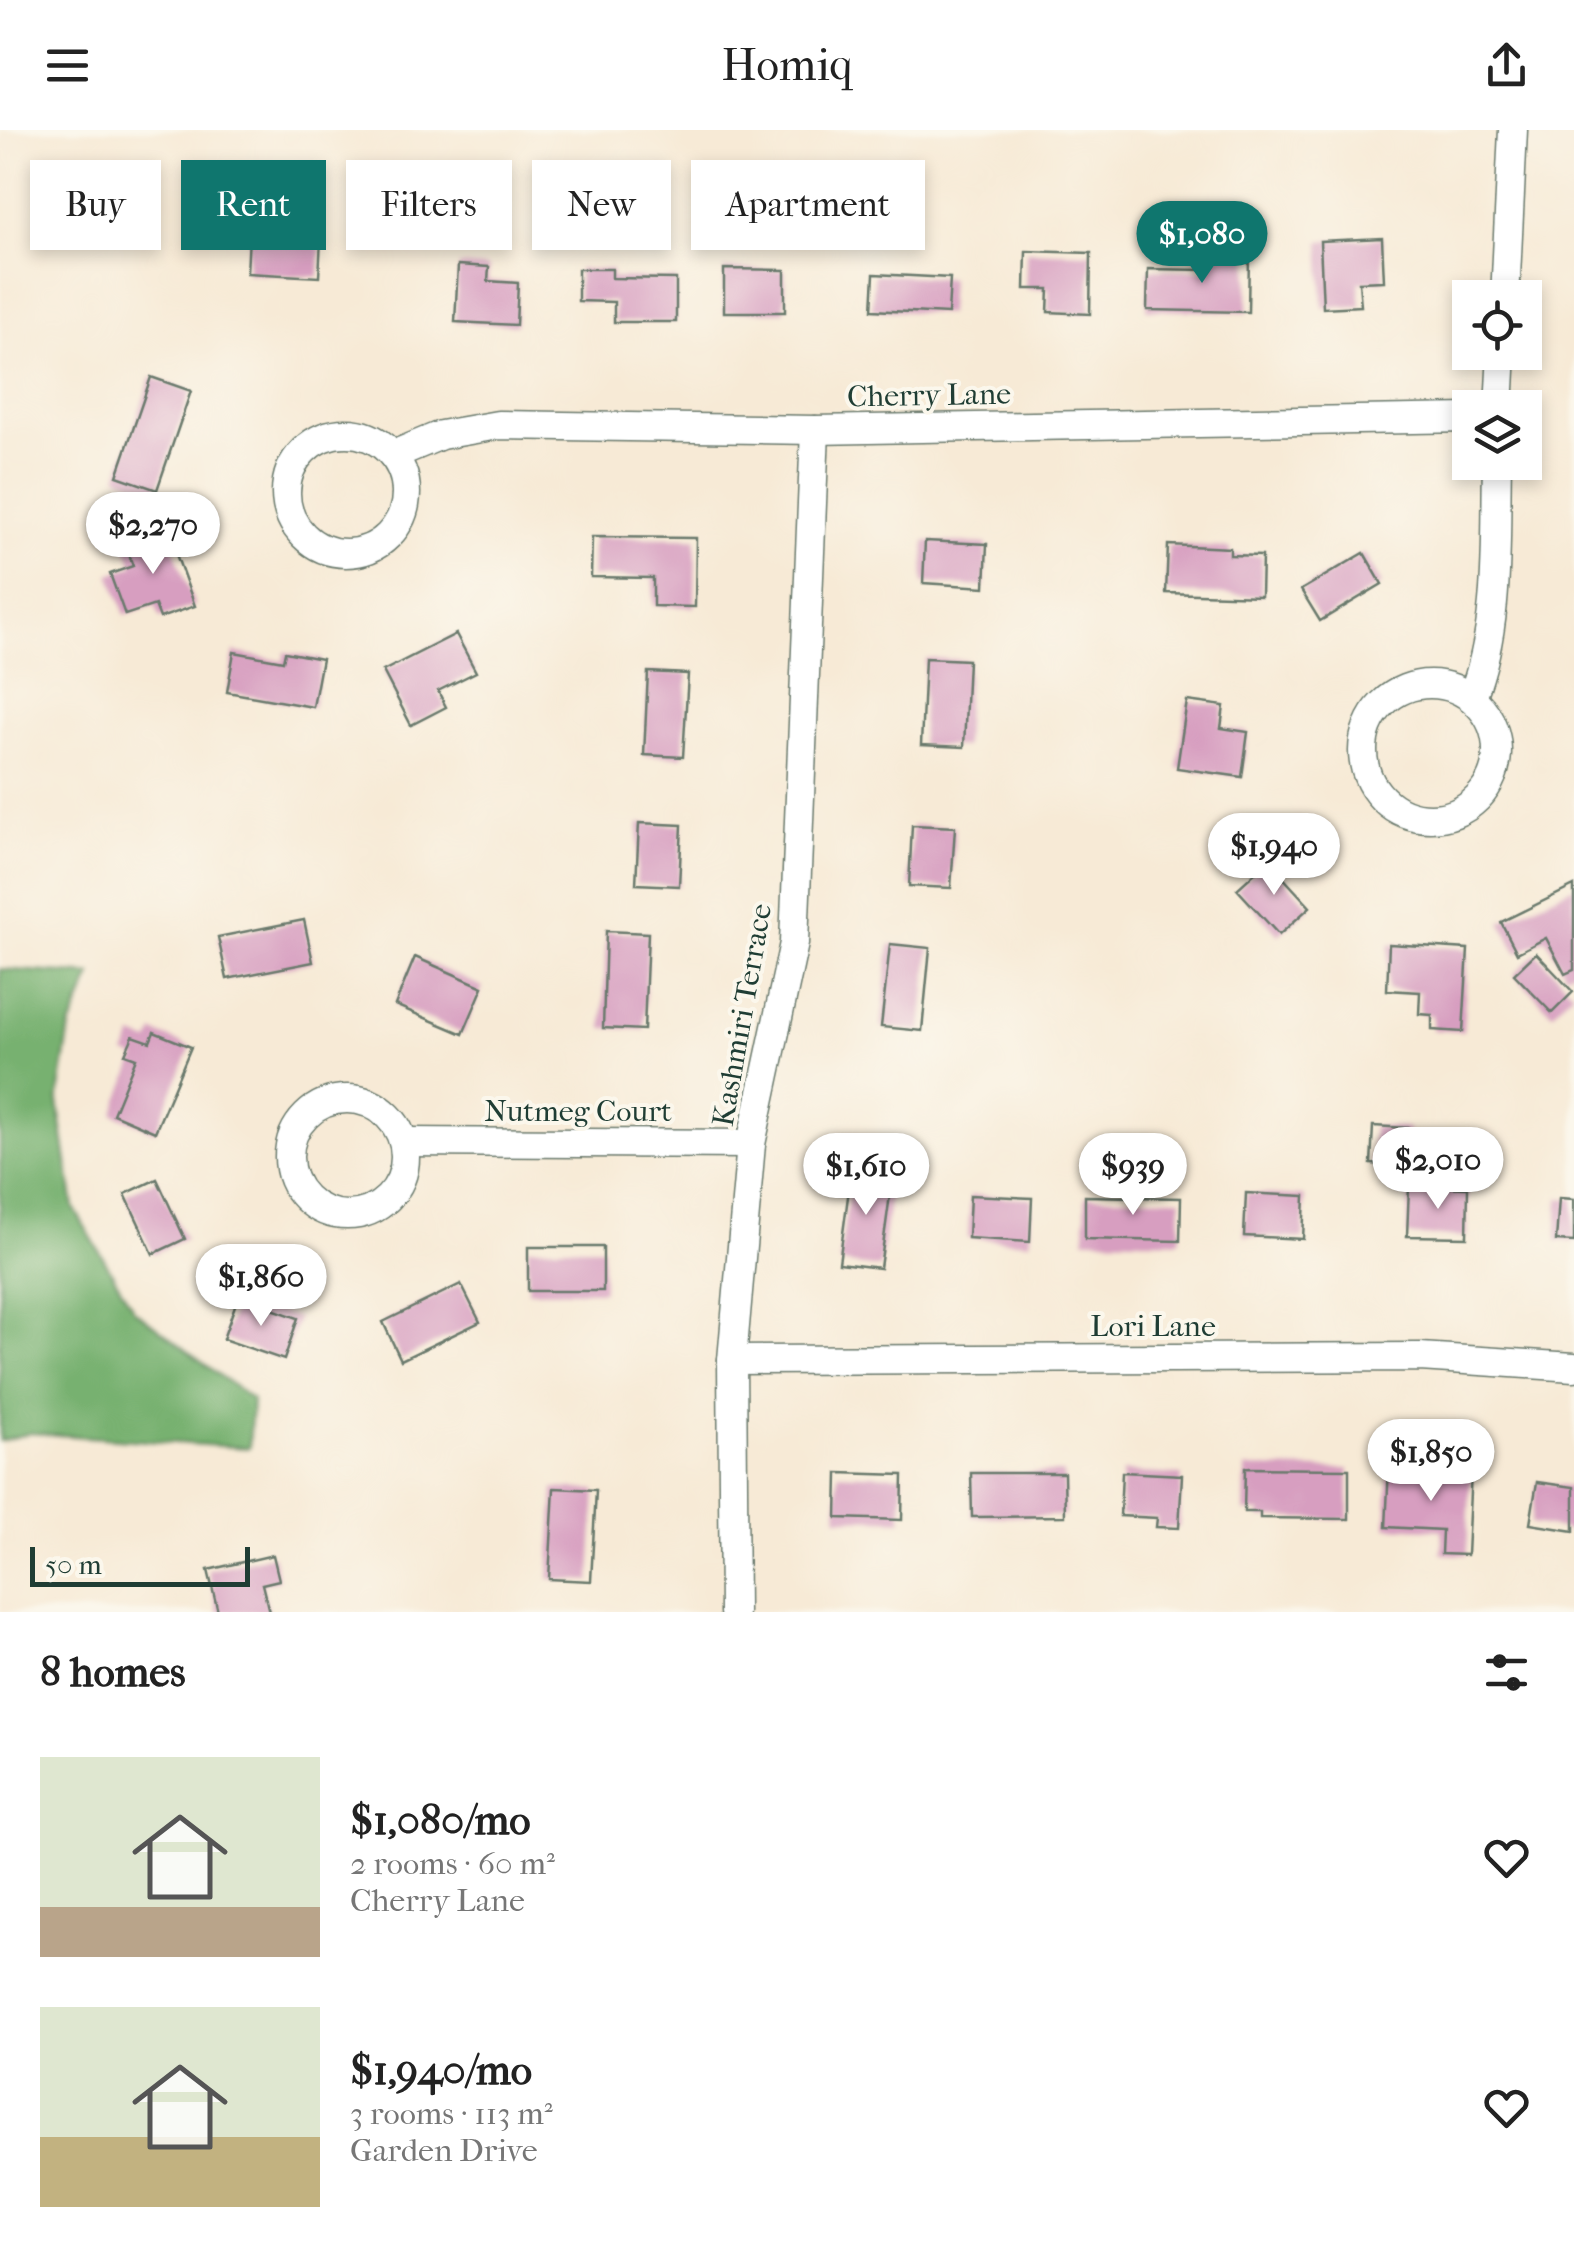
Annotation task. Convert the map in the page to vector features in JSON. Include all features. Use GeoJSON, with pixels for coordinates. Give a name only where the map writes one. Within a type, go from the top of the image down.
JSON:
{"type":"FeatureCollection","features":[{"type":"Feature","properties":{"kind":"street"},"geometry":{"type":"LineString","coordinates":[[1506,280],[1513,130]]}},
{"type":"Feature","properties":{"kind":"street","name":"Cherry Lane"},"geometry":{"type":"LineString","coordinates":[[393,455],[441,435],[498,425],[815,430],[1452,418]]}},
{"type":"Feature","properties":{"kind":"street","name":"Kashmiri Terrace"},"geometry":{"type":"LineString","coordinates":[[734,1612],[732,1360],[751,1144],[794,943],[815,430]]}},
{"type":"Feature","properties":{"kind":"street"},"geometry":{"type":"LineString","coordinates":[[349,432],[378,441],[393,455],[406,480],[405,507],[390,535],[369,550],[344,554],[303,537],[290,518],[285,501],[287,476],[303,450],[326,435],[349,432]]}},
{"type":"Feature","properties":{"kind":"street"},"geometry":{"type":"LineString","coordinates":[[1472,697],[1482,670],[1493,611],[1497,480]]}},
{"type":"Feature","properties":{"kind":"street"},"geometry":{"type":"LineString","coordinates":[[1420,684],[1438,684],[1472,697],[1484,709],[1497,740],[1498,758],[1486,789],[1460,812],[1444,817],[1410,815],[1381,798],[1364,766],[1363,747],[1374,713],[1402,689],[1420,684]]}},
{"type":"Feature","properties":{"kind":"street"},"geometry":{"type":"LineString","coordinates":[[331,1102],[367,1102],[384,1112],[404,1142],[406,1160],[393,1193],[364,1212],[328,1212],[313,1204],[292,1174],[292,1138],[301,1122],[331,1102]]}},
{"type":"Feature","properties":{"kind":"street","name":"Nutmeg Court"},"geometry":{"type":"LineString","coordinates":[[404,1142],[751,1144]]}},
{"type":"Feature","properties":{"kind":"street","name":"Lori Lane"},"geometry":{"type":"LineString","coordinates":[[732,1360],[1420,1357],[1574,1368]]}},
{"type":"Feature","properties":{"kind":"green space"},"geometry":{"type":"Polygon","coordinates":[[[0,969],[92,975],[70,1027],[58,1102],[74,1208],[134,1310],[252,1400],[249,1448],[30,1433],[0,1441],[0,969]]]}},
{"type":"Feature","properties":{"kind":"building"},"geometry":{"type":"Polygon","coordinates":[[[1382,238],[1384,281],[1359,282],[1361,306],[1323,308],[1320,241],[1382,238]]]}},
{"type":"Feature","properties":{"kind":"building"},"geometry":{"type":"Polygon","coordinates":[[[248,250],[320,250],[319,277],[247,273],[248,250]]]}},
{"type":"Feature","properties":{"kind":"building"},"geometry":{"type":"Polygon","coordinates":[[[1026,251],[1091,253],[1090,314],[1048,312],[1049,289],[1025,289],[1026,251]]]}},
{"type":"Feature","properties":{"kind":"building"},"geometry":{"type":"Polygon","coordinates":[[[1206,254],[1249,255],[1248,312],[1147,310],[1148,269],[1206,270],[1206,254]]]}},
{"type":"Feature","properties":{"kind":"building"},"geometry":{"type":"Polygon","coordinates":[[[458,265],[489,267],[488,281],[518,283],[516,325],[455,322],[458,265]]]}},
{"type":"Feature","properties":{"kind":"building"},"geometry":{"type":"Polygon","coordinates":[[[578,269],[612,269],[612,278],[676,279],[676,322],[614,322],[614,302],[578,301],[578,269]]]}},
{"type":"Feature","properties":{"kind":"building"},"geometry":{"type":"Polygon","coordinates":[[[724,269],[785,270],[785,312],[724,312],[724,269]]]}},
{"type":"Feature","properties":{"kind":"building"},"geometry":{"type":"Polygon","coordinates":[[[874,274],[950,278],[948,314],[872,310],[874,274]]]}},
{"type":"Feature","properties":{"kind":"building"},"geometry":{"type":"Polygon","coordinates":[[[151,377],[191,391],[157,490],[117,476],[151,377]]]}},
{"type":"Feature","properties":{"kind":"building"},"geometry":{"type":"Polygon","coordinates":[[[166,527],[195,606],[160,618],[155,605],[125,615],[110,574],[133,566],[124,542],[166,527]]]}},
{"type":"Feature","properties":{"kind":"building"},"geometry":{"type":"Polygon","coordinates":[[[592,537],[696,538],[695,607],[653,606],[653,578],[591,577],[592,537]]]}},
{"type":"Feature","properties":{"kind":"building"},"geometry":{"type":"Polygon","coordinates":[[[925,541],[987,544],[985,587],[923,583],[925,541]]]}},
{"type":"Feature","properties":{"kind":"building"},"geometry":{"type":"Polygon","coordinates":[[[1168,545],[1230,548],[1230,555],[1262,556],[1261,596],[1166,593],[1168,545]]]}},
{"type":"Feature","properties":{"kind":"building"},"geometry":{"type":"Polygon","coordinates":[[[1364,553],[1382,584],[1320,621],[1301,590],[1364,553]]]}},
{"type":"Feature","properties":{"kind":"building"},"geometry":{"type":"Polygon","coordinates":[[[456,634],[476,672],[438,691],[446,707],[411,725],[383,671],[456,634]]]}},
{"type":"Feature","properties":{"kind":"building"},"geometry":{"type":"Polygon","coordinates":[[[234,652],[283,661],[285,652],[322,659],[313,707],[227,692],[234,652]]]}},
{"type":"Feature","properties":{"kind":"building"},"geometry":{"type":"Polygon","coordinates":[[[925,658],[968,660],[964,747],[921,745],[925,658]]]}},
{"type":"Feature","properties":{"kind":"building"},"geometry":{"type":"Polygon","coordinates":[[[648,672],[688,674],[683,757],[644,755],[648,672]]]}},
{"type":"Feature","properties":{"kind":"building"},"geometry":{"type":"Polygon","coordinates":[[[1187,701],[1224,706],[1221,728],[1248,732],[1242,777],[1177,768],[1187,701]]]}},
{"type":"Feature","properties":{"kind":"building"},"geometry":{"type":"Polygon","coordinates":[[[639,823],[682,825],[679,886],[636,884],[639,823]]]}},
{"type":"Feature","properties":{"kind":"building"},"geometry":{"type":"Polygon","coordinates":[[[912,825],[955,827],[951,888],[909,886],[912,825]]]}},
{"type":"Feature","properties":{"kind":"building"},"geometry":{"type":"Polygon","coordinates":[[[1268,861],[1310,907],[1279,935],[1237,889],[1268,861]]]}},
{"type":"Feature","properties":{"kind":"building"},"geometry":{"type":"Polygon","coordinates":[[[1574,886],[1574,970],[1565,974],[1546,938],[1517,953],[1501,922],[1574,886]]]}},
{"type":"Feature","properties":{"kind":"building"},"geometry":{"type":"Polygon","coordinates":[[[304,920],[313,962],[227,979],[218,937],[304,920]]]}},
{"type":"Feature","properties":{"kind":"building"},"geometry":{"type":"Polygon","coordinates":[[[606,931],[648,933],[644,1030],[603,1028],[606,931]]]}},
{"type":"Feature","properties":{"kind":"building"},"geometry":{"type":"Polygon","coordinates":[[[890,944],[930,948],[922,1031],[881,1027],[890,944]]]}},
{"type":"Feature","properties":{"kind":"building"},"geometry":{"type":"Polygon","coordinates":[[[1389,944],[1468,949],[1463,1032],[1432,1030],[1432,1015],[1419,1014],[1420,992],[1387,990],[1389,944]]]}},
{"type":"Feature","properties":{"kind":"building"},"geometry":{"type":"Polygon","coordinates":[[[1536,953],[1573,992],[1552,1013],[1514,974],[1536,953]]]}},
{"type":"Feature","properties":{"kind":"building"},"geometry":{"type":"Polygon","coordinates":[[[415,957],[483,987],[463,1034],[395,1005],[415,957]]]}},
{"type":"Feature","properties":{"kind":"building"},"geometry":{"type":"Polygon","coordinates":[[[154,1032],[191,1047],[155,1132],[113,1114],[136,1058],[125,1054],[133,1036],[150,1042],[154,1032]]]}},
{"type":"Feature","properties":{"kind":"building"},"geometry":{"type":"Polygon","coordinates":[[[1373,1126],[1408,1128],[1406,1166],[1371,1164],[1373,1126]]]}},
{"type":"Feature","properties":{"kind":"building"},"geometry":{"type":"Polygon","coordinates":[[[852,1167],[893,1173],[880,1268],[839,1263],[852,1167]]]}},
{"type":"Feature","properties":{"kind":"building"},"geometry":{"type":"Polygon","coordinates":[[[157,1179],[185,1239],[153,1254],[125,1194],[157,1179]]]}},
{"type":"Feature","properties":{"kind":"building"},"geometry":{"type":"Polygon","coordinates":[[[1409,1186],[1468,1188],[1467,1237],[1407,1236],[1409,1186]]]}},
{"type":"Feature","properties":{"kind":"building"},"geometry":{"type":"Polygon","coordinates":[[[1246,1193],[1305,1196],[1303,1239],[1244,1236],[1246,1193]]]}},
{"type":"Feature","properties":{"kind":"building"},"geometry":{"type":"Polygon","coordinates":[[[970,1195],[1032,1198],[1030,1242],[968,1238],[970,1195]]]}},
{"type":"Feature","properties":{"kind":"building"},"geometry":{"type":"Polygon","coordinates":[[[1085,1196],[1181,1198],[1180,1241],[1085,1239],[1085,1196]]]}},
{"type":"Feature","properties":{"kind":"building"},"geometry":{"type":"Polygon","coordinates":[[[1559,1198],[1574,1199],[1574,1242],[1556,1241],[1559,1198]]]}},
{"type":"Feature","properties":{"kind":"building"},"geometry":{"type":"Polygon","coordinates":[[[528,1247],[603,1247],[603,1291],[528,1291],[528,1247]]]}},
{"type":"Feature","properties":{"kind":"building"},"geometry":{"type":"Polygon","coordinates":[[[461,1284],[480,1322],[401,1360],[383,1322],[461,1284]]]}},
{"type":"Feature","properties":{"kind":"building"},"geometry":{"type":"Polygon","coordinates":[[[238,1297],[298,1318],[284,1360],[223,1339],[238,1297]]]}},
{"type":"Feature","properties":{"kind":"building"},"geometry":{"type":"Polygon","coordinates":[[[1389,1467],[1471,1471],[1467,1555],[1441,1554],[1442,1530],[1386,1527],[1389,1467]]]}},
{"type":"Feature","properties":{"kind":"building"},"geometry":{"type":"Polygon","coordinates":[[[1245,1468],[1349,1469],[1349,1519],[1260,1518],[1260,1512],[1244,1512],[1245,1468]]]}},
{"type":"Feature","properties":{"kind":"building"},"geometry":{"type":"Polygon","coordinates":[[[1122,1472],[1182,1475],[1179,1528],[1156,1527],[1157,1518],[1120,1516],[1122,1472]]]}},
{"type":"Feature","properties":{"kind":"building"},"geometry":{"type":"Polygon","coordinates":[[[838,1473],[903,1475],[902,1520],[837,1518],[838,1473]]]}},
{"type":"Feature","properties":{"kind":"building"},"geometry":{"type":"Polygon","coordinates":[[[971,1473],[1064,1473],[1065,1516],[972,1517],[971,1473]]]}},
{"type":"Feature","properties":{"kind":"building"},"geometry":{"type":"Polygon","coordinates":[[[1537,1482],[1574,1487],[1574,1531],[1530,1524],[1537,1482]]]}},
{"type":"Feature","properties":{"kind":"building"},"geometry":{"type":"Polygon","coordinates":[[[554,1488],[596,1490],[591,1581],[549,1579],[554,1488]]]}},
{"type":"Feature","properties":{"kind":"building"},"geometry":{"type":"Polygon","coordinates":[[[273,1555],[279,1580],[262,1584],[269,1612],[218,1612],[208,1570],[273,1555]]]}}]}
